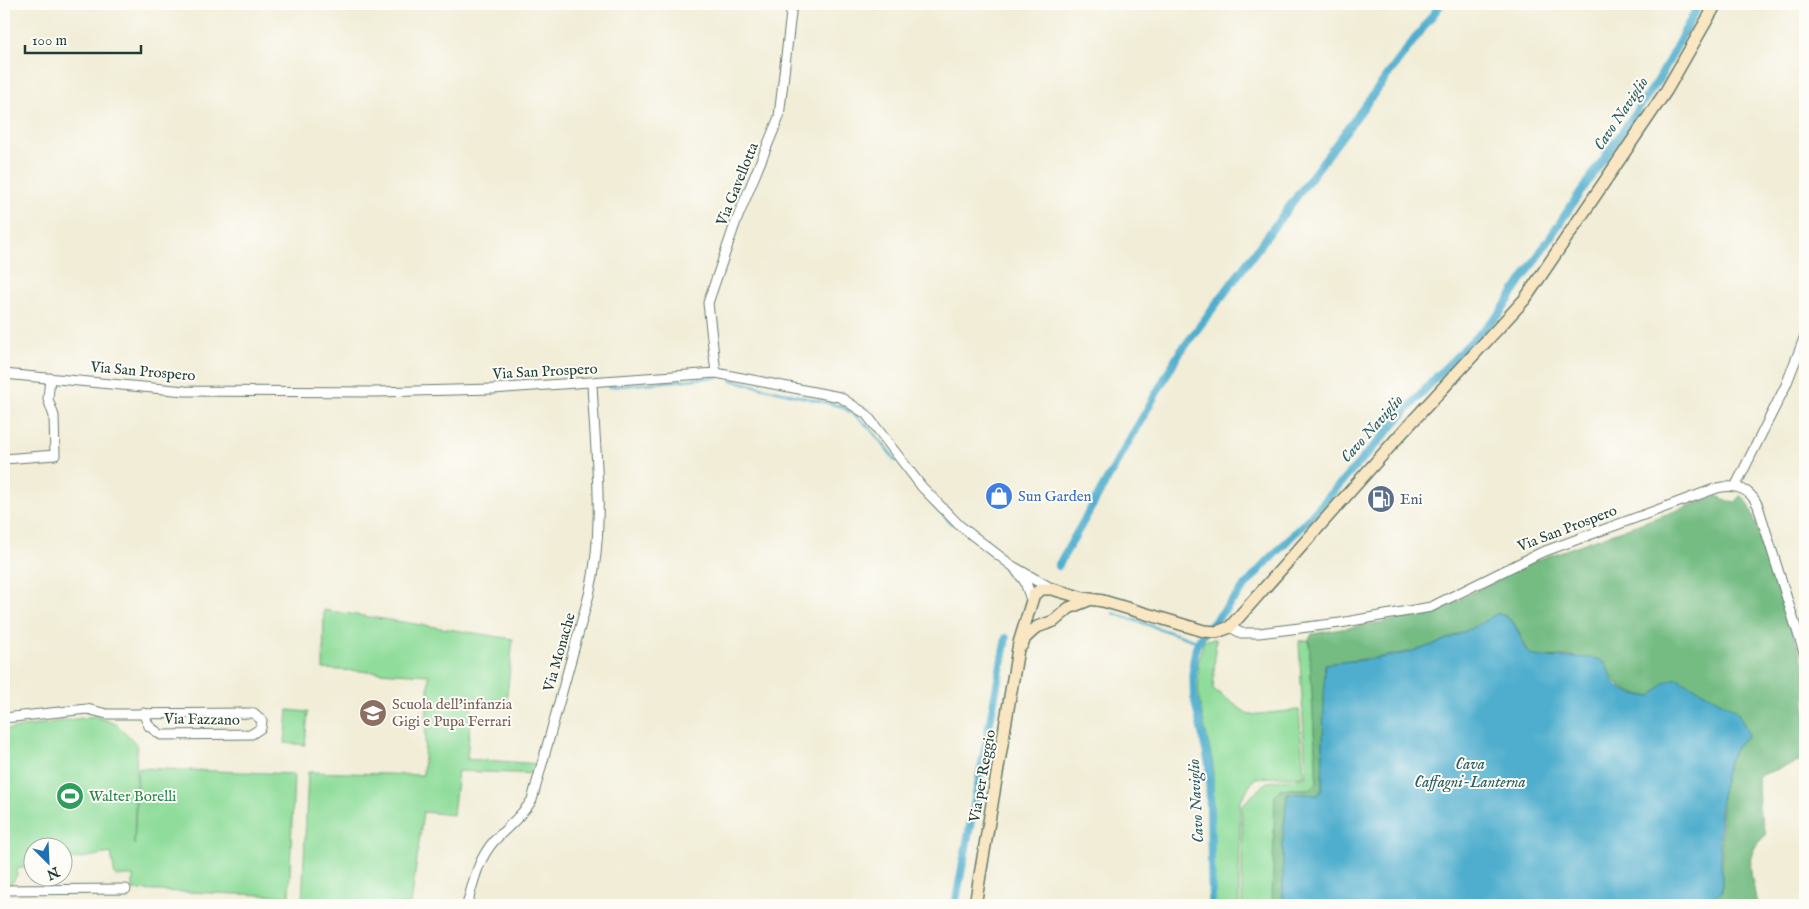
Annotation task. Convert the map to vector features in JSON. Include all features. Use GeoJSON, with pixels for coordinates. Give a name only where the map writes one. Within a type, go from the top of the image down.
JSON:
{"type":"FeatureCollection","features":[{"type":"Feature","properties":{"kind":"main road"},"geometry":{"type":"LineString","coordinates":[[1045,623],[1032,615],[1030,602],[1038,591],[1055,591],[1103,601],[1198,630],[1217,632],[1230,627],[1399,436],[1525,300],[1666,91],[1716,4]]}},
{"type":"Feature","properties":{"kind":"main road"},"geometry":{"type":"LineString","coordinates":[[1055,591],[1064,605],[1061,614]]}},
{"type":"Feature","properties":{"kind":"main road","name":"Via per Reggio"},"geometry":{"type":"LineString","coordinates":[[1019,652],[1025,638],[1045,623],[1054,621],[1074,605],[1090,599]]}},
{"type":"Feature","properties":{"kind":"main road","name":"Via per Reggio"},"geometry":{"type":"LineString","coordinates":[[975,905],[1019,652],[1030,602]]}},
{"type":"Feature","properties":{"kind":"street","name":"Via Gavellotta"},"geometry":{"type":"LineString","coordinates":[[716,373],[708,303],[735,224],[779,117],[792,4]]}},
{"type":"Feature","properties":{"kind":"street"},"geometry":{"type":"LineString","coordinates":[[1805,336],[1786,385],[1735,487],[1750,493],[1758,506],[1805,656]]}},
{"type":"Feature","properties":{"kind":"street","name":"Via San Prospero"},"geometry":{"type":"LineString","coordinates":[[4,374],[212,392],[460,390],[592,383],[716,373],[840,397],[866,414],[922,488],[959,524],[1015,568],[1055,591]]}},
{"type":"Feature","properties":{"kind":"street"},"geometry":{"type":"LineString","coordinates":[[4,459],[55,455],[54,416],[48,400],[50,378]]}},
{"type":"Feature","properties":{"kind":"street","name":"Via Monache"},"geometry":{"type":"LineString","coordinates":[[467,905],[478,870],[487,850],[525,812],[532,800],[592,587],[597,562],[599,529],[592,383]]}},
{"type":"Feature","properties":{"kind":"street","name":"Via San Prospero"},"geometry":{"type":"LineString","coordinates":[[1230,627],[1241,633],[1272,631],[1340,623],[1431,607],[1540,553],[1717,488],[1735,487]]}},
{"type":"Feature","properties":{"kind":"street","name":"Via San Prospero"},"geometry":{"type":"LineString","coordinates":[[1015,568],[1025,581],[1030,602]]}},
{"type":"Feature","properties":{"kind":"street","name":"Via Fazzano"},"geometry":{"type":"LineString","coordinates":[[4,718],[69,709],[87,709],[107,714],[143,713],[254,713],[262,721],[261,728],[252,734],[161,734],[149,726],[143,713]]}},
{"type":"Feature","properties":{"kind":"street"},"geometry":{"type":"LineString","coordinates":[[4,890],[126,889]]}},
{"type":"Feature","properties":{"kind":"green space"},"geometry":{"type":"Polygon","coordinates":[[[1741,495],[1749,504],[1805,668],[1805,760],[1758,776],[1759,809],[1766,835],[1753,850],[1751,859],[1751,876],[1757,905],[1699,905],[1722,892],[1722,786],[1730,759],[1740,741],[1665,682],[1651,697],[1622,688],[1613,678],[1605,663],[1570,656],[1535,657],[1529,653],[1514,623],[1503,614],[1496,614],[1479,625],[1423,649],[1381,657],[1325,664],[1322,789],[1318,795],[1287,793],[1283,836],[1283,905],[1272,905],[1275,795],[1280,789],[1309,789],[1317,783],[1309,640],[1312,634],[1418,616],[1447,606],[1526,564],[1717,496],[1733,503],[1741,495]]]}},
{"type":"Feature","properties":{"kind":"green space"},"geometry":{"type":"Polygon","coordinates":[[[324,610],[513,639],[506,704],[472,700],[467,759],[541,764],[539,774],[458,771],[453,815],[423,812],[411,905],[302,905],[308,772],[423,775],[429,675],[323,669],[324,610]]]}},
{"type":"Feature","properties":{"kind":"green space"},"geometry":{"type":"Polygon","coordinates":[[[1216,639],[1213,689],[1249,715],[1299,710],[1304,776],[1255,778],[1240,801],[1239,905],[1214,905],[1213,764],[1199,700],[1198,662],[1204,640],[1216,639]]]}},
{"type":"Feature","properties":{"kind":"green space"},"geometry":{"type":"Polygon","coordinates":[[[1309,640],[1317,784],[1309,789],[1280,789],[1275,795],[1272,905],[1242,905],[1242,805],[1267,782],[1306,777],[1299,641],[1309,640]]]}},
{"type":"Feature","properties":{"kind":"green space"},"geometry":{"type":"Polygon","coordinates":[[[288,710],[308,712],[305,745],[285,743],[288,710]]]}},
{"type":"Feature","properties":{"kind":"green space"},"geometry":{"type":"Polygon","coordinates":[[[95,716],[118,725],[137,745],[134,845],[138,768],[294,774],[289,896],[133,890],[133,876],[115,876],[111,853],[72,860],[72,836],[22,836],[22,868],[17,869],[17,875],[10,886],[4,886],[4,730],[95,716]]]}},
{"type":"Feature","properties":{"kind":"water","name":"Cava Caffagni-Lanterna"},"geometry":{"type":"Polygon","coordinates":[[[1496,614],[1503,615],[1513,623],[1525,648],[1533,655],[1601,660],[1620,688],[1630,693],[1651,697],[1665,682],[1677,678],[1736,710],[1746,728],[1748,736],[1736,748],[1728,765],[1723,785],[1720,832],[1722,892],[1699,905],[1283,905],[1283,836],[1288,793],[1318,795],[1322,789],[1325,664],[1374,659],[1411,652],[1451,637],[1496,614]]]}},
{"type":"Feature","properties":{"kind":"waterway"},"geometry":{"type":"LineString","coordinates":[[1058,566],[1178,355],[1441,4]]}},
{"type":"Feature","properties":{"kind":"waterway","name":"Cavo Naviglio"},"geometry":{"type":"LineString","coordinates":[[1212,905],[1209,764],[1194,697],[1193,664],[1196,647],[1201,637],[1260,569],[1314,513],[1439,374],[1500,313],[1659,79],[1699,4]]}},
{"type":"Feature","properties":{"kind":"waterway"},"geometry":{"type":"LineString","coordinates":[[608,387],[718,377]]}},
{"type":"Feature","properties":{"kind":"waterway"},"geometry":{"type":"LineString","coordinates":[[731,380],[840,406],[865,423],[896,461]]}},
{"type":"Feature","properties":{"kind":"waterway"},"geometry":{"type":"LineString","coordinates":[[922,493],[952,524]]}},
{"type":"Feature","properties":{"kind":"waterway"},"geometry":{"type":"LineString","coordinates":[[1113,613],[1199,642]]}},
{"type":"Feature","properties":{"kind":"waterway"},"geometry":{"type":"LineString","coordinates":[[955,905],[1006,638]]}},
{"type":"Feature","properties":{"kind":"place","name":"Sun Garden"},"geometry":{"type":"Point","coordinates":[999,496]}},
{"type":"Feature","properties":{"kind":"place","name":"Eni"},"geometry":{"type":"Point","coordinates":[1381,499]}},
{"type":"Feature","properties":{"kind":"place","name":"Scuola dell'infanzia Gigi e Pupa Ferrari"},"geometry":{"type":"Point","coordinates":[373,713]}},
{"type":"Feature","properties":{"kind":"place","name":"Walter Borelli"},"geometry":{"type":"Point","coordinates":[70,796]}}]}
